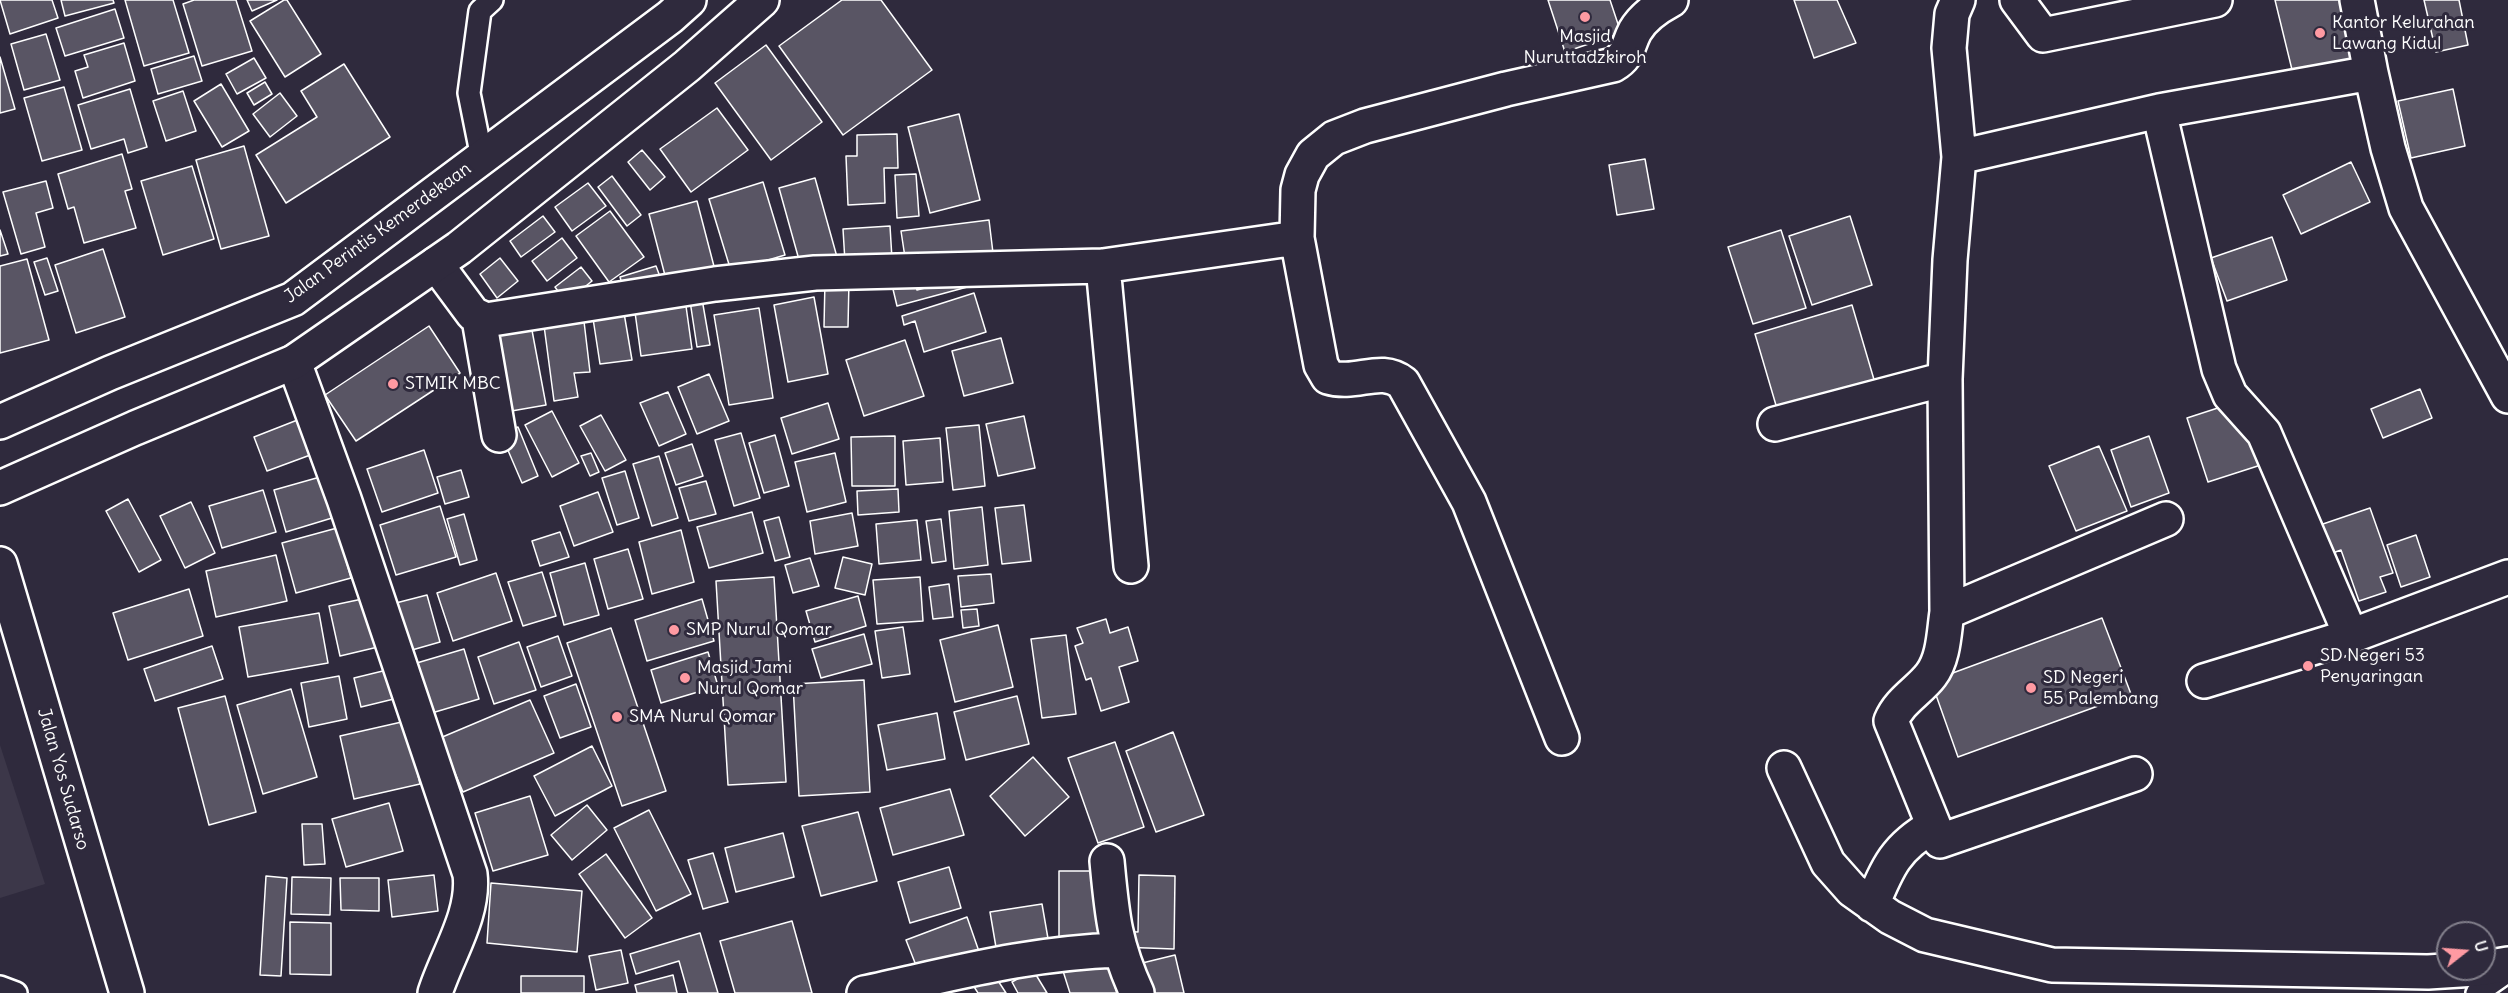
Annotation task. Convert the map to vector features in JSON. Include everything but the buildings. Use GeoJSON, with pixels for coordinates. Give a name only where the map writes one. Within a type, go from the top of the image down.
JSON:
{"type":"FeatureCollection","features":[{"type":"Feature","properties":{"kind":"main road"},"geometry":{"type":"LineString","coordinates":[[0,488],[135,428],[294,362],[436,264],[687,66],[762,0]]}},
{"type":"Feature","properties":{"kind":"main road"},"geometry":{"type":"LineString","coordinates":[[1562,738],[1469,502],[1403,383],[1394,375],[1341,381],[1328,377],[1321,365],[1297,238],[1298,190],[1302,175],[1313,155],[1334,138],[1365,126],[1506,88],[1612,65],[1623,59],[1630,48],[1635,31],[1644,20],[1671,0]]}},
{"type":"Feature","properties":{"kind":"main road"},"geometry":{"type":"LineString","coordinates":[[1958,0],[1952,14],[1949,48],[1959,157],[1950,260],[1945,379],[1947,612],[1940,660],[1931,675],[1896,711],[1891,721],[1933,826],[1940,841],[1944,842],[2135,774]]}},
{"type":"Feature","properties":{"kind":"main road"},"geometry":{"type":"LineString","coordinates":[[2018,0],[2043,35],[2215,0]]}},
{"type":"Feature","properties":{"kind":"main road"},"geometry":{"type":"LineString","coordinates":[[2357,0],[2388,148],[2406,208],[2508,396]]}},
{"type":"Feature","properties":{"kind":"main road","name":"Jalan Perintis Kemerdekaan"},"geometry":{"type":"LineString","coordinates":[[0,422],[110,373],[293,299],[482,158],[672,6]]}},
{"type":"Feature","properties":{"kind":"main road"},"geometry":{"type":"LineString","coordinates":[[1959,157],[2159,111],[2371,73]]}},
{"type":"Feature","properties":{"kind":"main road"},"geometry":{"type":"LineString","coordinates":[[2159,111],[2219,369],[2230,395],[2264,433],[2351,636]]}},
{"type":"Feature","properties":{"kind":"main road"},"geometry":{"type":"LineString","coordinates":[[436,264],[473,314],[479,319],[494,319],[715,285],[815,273],[1103,266],[1297,238]]}},
{"type":"Feature","properties":{"kind":"main road"},"geometry":{"type":"LineString","coordinates":[[1103,266],[1131,566]]}},
{"type":"Feature","properties":{"kind":"main road"},"geometry":{"type":"LineString","coordinates":[[479,319],[500,435]]}},
{"type":"Feature","properties":{"kind":"main road"},"geometry":{"type":"LineString","coordinates":[[294,362],[344,499],[470,874],[472,889],[469,906],[435,993]]}},
{"type":"Feature","properties":{"kind":"main road"},"geometry":{"type":"LineString","coordinates":[[1775,424],[1945,379]]}},
{"type":"Feature","properties":{"kind":"main road"},"geometry":{"type":"LineString","coordinates":[[1947,612],[2166,519]]}},
{"type":"Feature","properties":{"kind":"main road","name":"Jalan Yos Sudarso"},"geometry":{"type":"LineString","coordinates":[[0,564],[127,993]]}},
{"type":"Feature","properties":{"kind":"main road"},"geometry":{"type":"LineString","coordinates":[[2204,681],[2351,636],[2508,576]]}},
{"type":"Feature","properties":{"kind":"main road"},"geometry":{"type":"LineString","coordinates":[[1784,768],[1828,863],[1852,890],[1925,935],[2052,965],[2436,972]]}},
{"type":"Feature","properties":{"kind":"main road"},"geometry":{"type":"LineString","coordinates":[[1872,904],[1899,850],[1910,839],[1933,826]]}},
{"type":"Feature","properties":{"kind":"main road"},"geometry":{"type":"LineString","coordinates":[[1107,861],[1113,929],[1137,993]]}},
{"type":"Feature","properties":{"kind":"main road"},"geometry":{"type":"LineString","coordinates":[[864,993],[1016,959],[1074,952],[1119,950]]}},
{"type":"Feature","properties":{"kind":"lane"},"geometry":{"type":"LineString","coordinates":[[482,158],[469,93],[480,11],[492,0]]}},
{"type":"Feature","properties":{"kind":"lane"},"geometry":{"type":"LineString","coordinates":[[2476,993],[2508,971]]}},
{"type":"Feature","properties":{"kind":"lane"},"geometry":{"type":"LineString","coordinates":[[0,987],[6,987],[16,993]]}},
{"type":"Feature","properties":{"kind":"shaded area"},"geometry":{"type":"Polygon","coordinates":[[[0,745],[45,884],[0,898],[0,745]]]}},
{"type":"Feature","properties":{"kind":"place","name":"Masjid Nuruttadzkiroh"},"geometry":{"type":"Point","coordinates":[1585,17]}},
{"type":"Feature","properties":{"kind":"place","name":"Kantor Kelurahan Lawang Kidul"},"geometry":{"type":"Point","coordinates":[2320,33]}},
{"type":"Feature","properties":{"kind":"place","name":"STMIK MBC"},"geometry":{"type":"Point","coordinates":[393,384]}},
{"type":"Feature","properties":{"kind":"place","name":"SMP Nurul Qomar"},"geometry":{"type":"Point","coordinates":[674,630]}},
{"type":"Feature","properties":{"kind":"place","name":"SD Negeri 53 Penyaringan"},"geometry":{"type":"Point","coordinates":[2308,666]}},
{"type":"Feature","properties":{"kind":"place","name":"Masjid Jami Nurul Qomar"},"geometry":{"type":"Point","coordinates":[685,678]}},
{"type":"Feature","properties":{"kind":"place","name":"SD Negeri 55 Palembang"},"geometry":{"type":"Point","coordinates":[2031,688]}},
{"type":"Feature","properties":{"kind":"place","name":"SMA Nurul Qomar"},"geometry":{"type":"Point","coordinates":[617,717]}}]}
